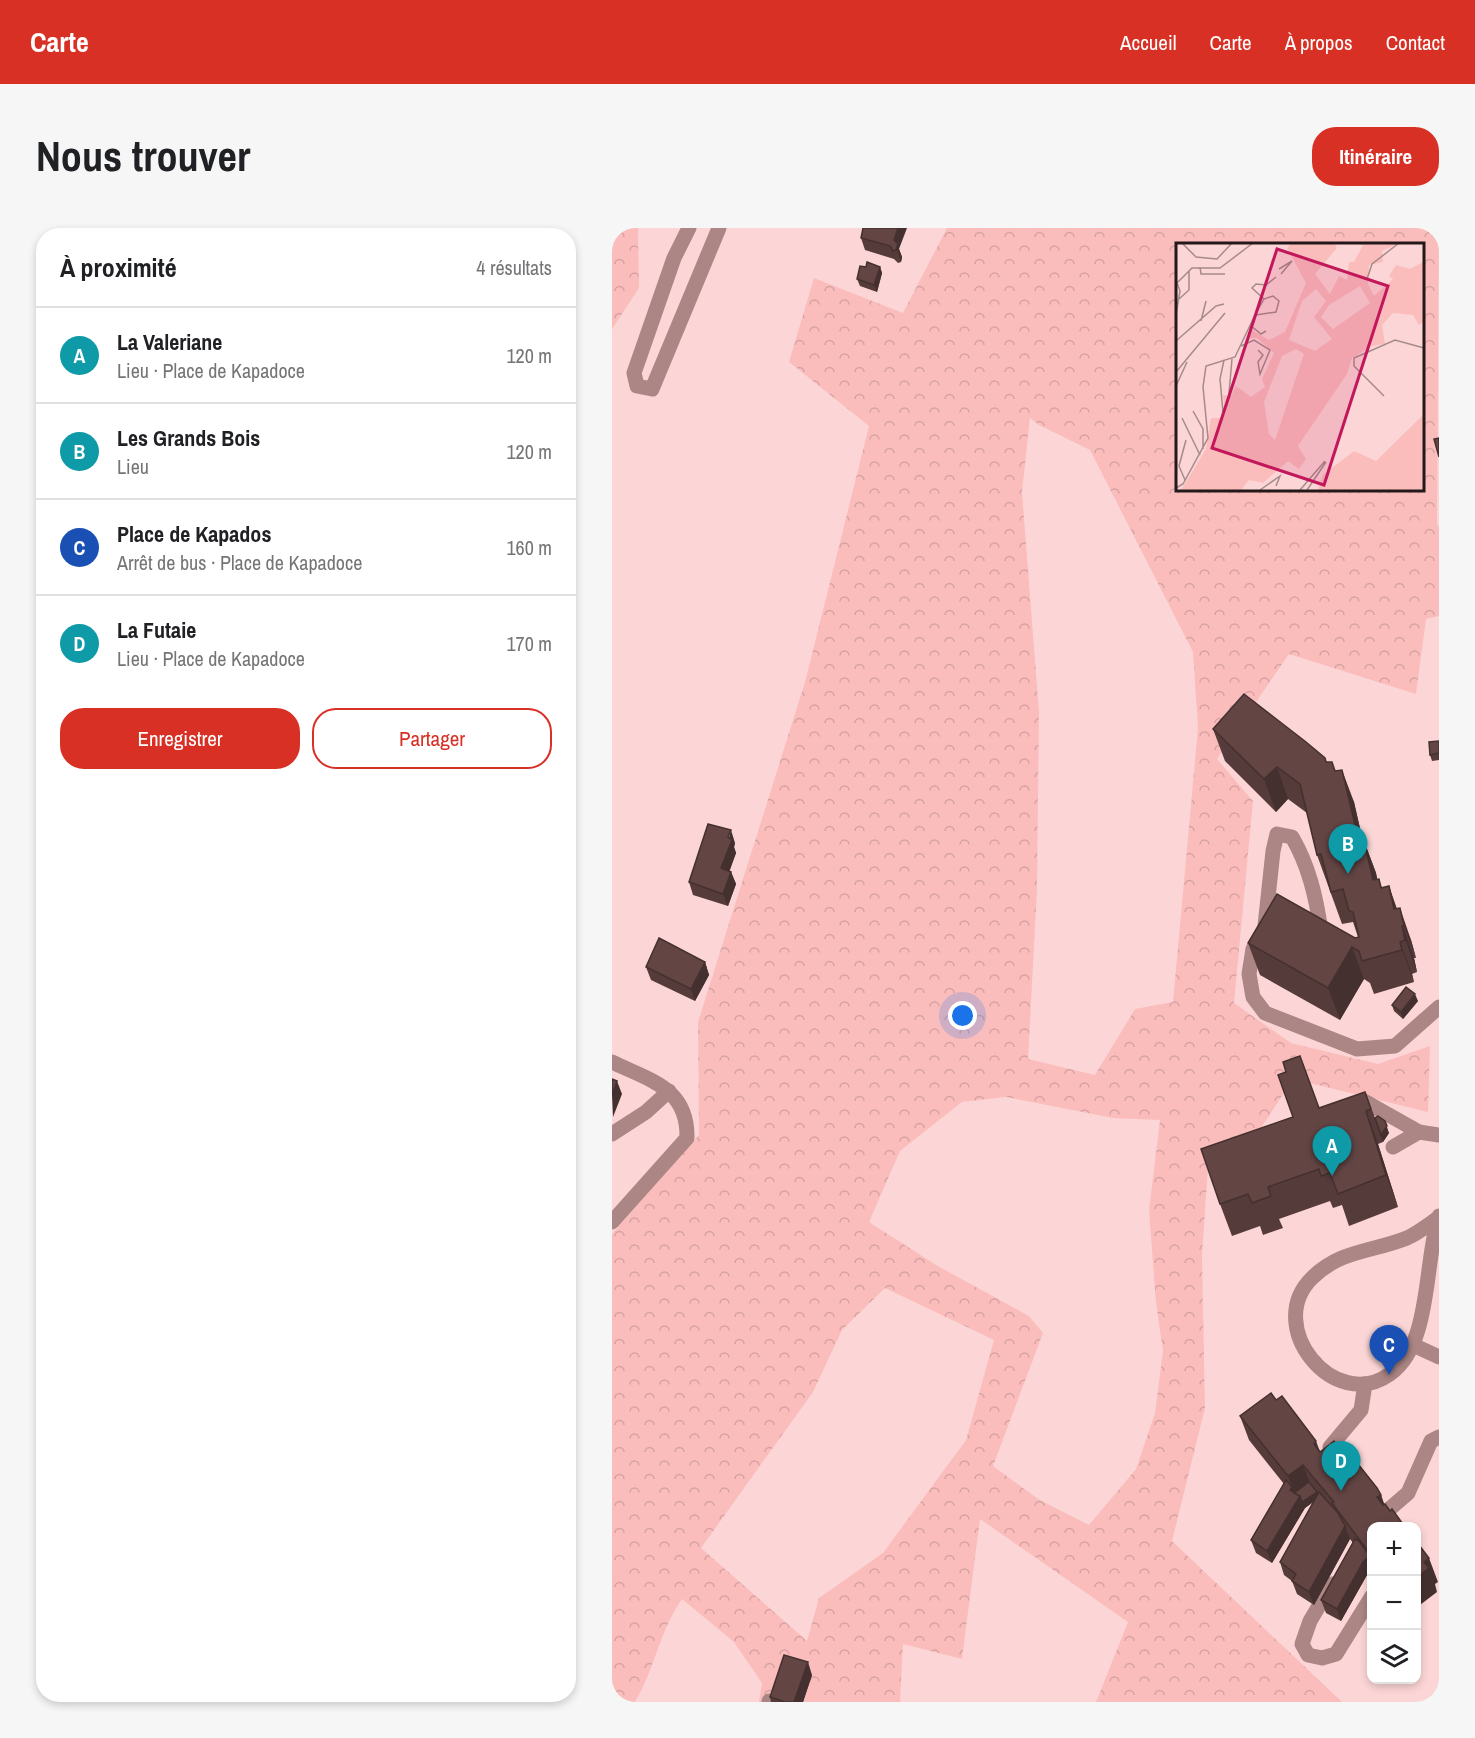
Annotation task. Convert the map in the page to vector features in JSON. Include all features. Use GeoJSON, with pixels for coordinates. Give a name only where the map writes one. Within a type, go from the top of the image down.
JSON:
{"type":"FeatureCollection","features":[{"type":"Feature","properties":{"kind":"street"},"geometry":{"type":"LineString","coordinates":[[689,228],[674,258],[634,373],[637,386],[652,389],[719,228]]}},
{"type":"Feature","properties":{"kind":"street"},"geometry":{"type":"LineString","coordinates":[[1310,949],[1321,931],[1305,861],[1292,837],[1277,834],[1264,935],[1253,949],[1249,974],[1253,997],[1265,1013],[1357,1049],[1395,1047],[1439,1007]]}},
{"type":"Feature","properties":{"kind":"street"},"geometry":{"type":"LineString","coordinates":[[612,1062],[669,1091],[679,1100],[688,1119],[687,1138],[612,1222]]}},
{"type":"Feature","properties":{"kind":"street"},"geometry":{"type":"LineString","coordinates":[[612,1134],[646,1112],[669,1091]]}},
{"type":"Feature","properties":{"kind":"street"},"geometry":{"type":"LineString","coordinates":[[1337,1110],[1364,1101],[1419,1132],[1439,1135]]}},
{"type":"Feature","properties":{"kind":"street"},"geometry":{"type":"LineString","coordinates":[[1393,1147],[1419,1132]]}},
{"type":"Feature","properties":{"kind":"street"},"geometry":{"type":"LineString","coordinates":[[1438,1217],[1419,1329],[1413,1345],[1401,1364],[1389,1375],[1365,1384],[1336,1379],[1312,1363],[1299,1341],[1296,1313],[1300,1298],[1310,1279],[1339,1257],[1374,1249],[1409,1237],[1438,1217]]}},
{"type":"Feature","properties":{"kind":"street"},"geometry":{"type":"LineString","coordinates":[[1413,1345],[1439,1357]]}},
{"type":"Feature","properties":{"kind":"street"},"geometry":{"type":"LineString","coordinates":[[1330,1447],[1361,1410],[1365,1384]]}},
{"type":"Feature","properties":{"kind":"street"},"geometry":{"type":"LineString","coordinates":[[1386,1512],[1408,1493],[1431,1441],[1439,1437]]}},
{"type":"Feature","properties":{"kind":"street"},"geometry":{"type":"LineString","coordinates":[[1338,1574],[1311,1621],[1302,1644],[1308,1655],[1322,1658],[1336,1654],[1367,1603]]}},
{"type":"Feature","properties":{"kind":"green space"},"geometry":{"type":"Polygon","coordinates":[[[612,228],[638,228],[639,288],[612,329],[612,228]]]}},
{"type":"Feature","properties":{"kind":"green space"},"geometry":{"type":"Polygon","coordinates":[[[947,228],[1439,228],[1437,524],[1439,528],[1439,616],[1426,619],[1416,694],[1289,654],[1217,759],[1253,801],[1234,1003],[1291,1043],[1378,1064],[1430,1046],[1428,1112],[1293,1079],[1261,1128],[1208,1167],[1202,1255],[1205,1408],[1172,1541],[1342,1702],[1096,1702],[1128,1622],[980,1519],[962,1659],[903,1644],[900,1702],[759,1702],[762,1683],[734,1642],[682,1599],[668,1624],[648,1677],[635,1702],[612,1702],[612,1234],[699,1135],[698,1022],[805,682],[869,426],[789,362],[814,278],[903,313],[947,228]],[[1030,418],[1022,492],[1039,712],[1037,889],[1028,1059],[1095,1075],[1135,1009],[1173,1002],[1198,728],[1193,652],[1090,450],[1039,425],[1030,418]],[[1006,1097],[962,1102],[900,1151],[869,1222],[936,1265],[1029,1316],[1043,1333],[993,1466],[1038,1499],[1089,1525],[1136,1469],[1155,1413],[1163,1351],[1156,1303],[1149,1210],[1160,1120],[1113,1118],[1006,1097]],[[885,1288],[842,1330],[813,1392],[701,1548],[807,1641],[819,1598],[883,1553],[966,1440],[994,1340],[885,1288]]]}},
{"type":"Feature","properties":{"kind":"building"},"geometry":{"type":"Polygon","coordinates":[[[863,228],[898,228],[894,240],[898,244],[896,250],[893,251],[890,246],[861,238],[863,228]]]}},
{"type":"Feature","properties":{"kind":"building"},"geometry":{"type":"Polygon","coordinates":[[[867,262],[880,267],[874,285],[857,279],[860,266],[866,267],[867,262]]]}},
{"type":"Feature","properties":{"kind":"building"},"geometry":{"type":"Polygon","coordinates":[[[1439,438],[1439,457],[1434,439],[1439,438]]]}},
{"type":"Feature","properties":{"kind":"building"},"geometry":{"type":"Polygon","coordinates":[[[1244,694],[1306,742],[1325,758],[1326,762],[1332,762],[1335,771],[1342,770],[1359,842],[1364,841],[1373,880],[1379,879],[1381,888],[1389,886],[1394,909],[1400,908],[1405,940],[1400,942],[1402,950],[1362,961],[1359,951],[1352,947],[1328,988],[1248,943],[1277,894],[1355,938],[1359,937],[1353,912],[1349,911],[1343,889],[1331,892],[1321,854],[1317,855],[1300,784],[1277,767],[1264,779],[1213,729],[1244,694]]]}},
{"type":"Feature","properties":{"kind":"building"},"geometry":{"type":"Polygon","coordinates":[[[1439,741],[1439,753],[1430,755],[1429,742],[1439,741]]]}},
{"type":"Feature","properties":{"kind":"building"},"geometry":{"type":"Polygon","coordinates":[[[708,824],[731,830],[728,837],[732,840],[721,868],[731,872],[723,894],[689,882],[708,824]]]}},
{"type":"Feature","properties":{"kind":"building"},"geometry":{"type":"Polygon","coordinates":[[[659,938],[705,962],[691,989],[646,967],[659,938]]]}},
{"type":"Feature","properties":{"kind":"building"},"geometry":{"type":"Polygon","coordinates":[[[1406,987],[1415,994],[1401,1012],[1392,1005],[1406,987]]]}},
{"type":"Feature","properties":{"kind":"building"},"geometry":{"type":"Polygon","coordinates":[[[1300,1056],[1319,1108],[1365,1092],[1371,1109],[1366,1111],[1386,1175],[1338,1194],[1330,1173],[1321,1176],[1319,1169],[1268,1187],[1271,1196],[1252,1203],[1248,1194],[1220,1204],[1201,1149],[1293,1117],[1278,1075],[1286,1072],[1283,1062],[1300,1056]]]}},
{"type":"Feature","properties":{"kind":"building"},"geometry":{"type":"Polygon","coordinates":[[[612,1079],[617,1081],[612,1095],[612,1079]]]}},
{"type":"Feature","properties":{"kind":"building"},"geometry":{"type":"Polygon","coordinates":[[[1378,1116],[1385,1121],[1387,1126],[1381,1135],[1375,1118],[1378,1116]]]}},
{"type":"Feature","properties":{"kind":"building"},"geometry":{"type":"Polygon","coordinates":[[[1271,1393],[1276,1400],[1282,1396],[1316,1441],[1314,1444],[1320,1452],[1334,1441],[1339,1448],[1343,1445],[1377,1488],[1381,1495],[1377,1497],[1383,1505],[1385,1504],[1390,1511],[1392,1509],[1401,1522],[1367,1522],[1367,1550],[1332,1503],[1334,1502],[1303,1465],[1288,1476],[1240,1416],[1271,1393]]]}},
{"type":"Feature","properties":{"kind":"building"},"geometry":{"type":"Polygon","coordinates":[[[1286,1480],[1292,1487],[1290,1490],[1300,1496],[1267,1551],[1251,1540],[1286,1480]]]}},
{"type":"Feature","properties":{"kind":"building"},"geometry":{"type":"Polygon","coordinates":[[[1309,1482],[1317,1492],[1302,1502],[1300,1496],[1294,1493],[1309,1482]]]}},
{"type":"Feature","properties":{"kind":"building"},"geometry":{"type":"Polygon","coordinates":[[[1319,1492],[1338,1513],[1345,1526],[1309,1592],[1292,1581],[1296,1574],[1280,1562],[1319,1492]]]}},
{"type":"Feature","properties":{"kind":"building"},"geometry":{"type":"Polygon","coordinates":[[[1355,1539],[1359,1541],[1367,1552],[1367,1559],[1337,1609],[1321,1600],[1355,1539]]]}},
{"type":"Feature","properties":{"kind":"building"},"geometry":{"type":"Polygon","coordinates":[[[1421,1548],[1429,1558],[1424,1562],[1429,1568],[1421,1574],[1421,1548]]]}},
{"type":"Feature","properties":{"kind":"building"},"geometry":{"type":"Polygon","coordinates":[[[784,1655],[808,1662],[794,1702],[785,1702],[770,1697],[784,1655]]]}},
{"type":"Feature","properties":{"kind":"place","name":"Les Grands Bois"},"geometry":{"type":"Point","coordinates":[1348,874]}},
{"type":"Feature","properties":{"kind":"place","name":"La Valeriane"},"geometry":{"type":"Point","coordinates":[1332,1176]}},
{"type":"Feature","properties":{"kind":"place","name":"Place de Kapados"},"geometry":{"type":"Point","coordinates":[1389,1375]}},
{"type":"Feature","properties":{"kind":"place","name":"La Futaie"},"geometry":{"type":"Point","coordinates":[1341,1491]}}]}
